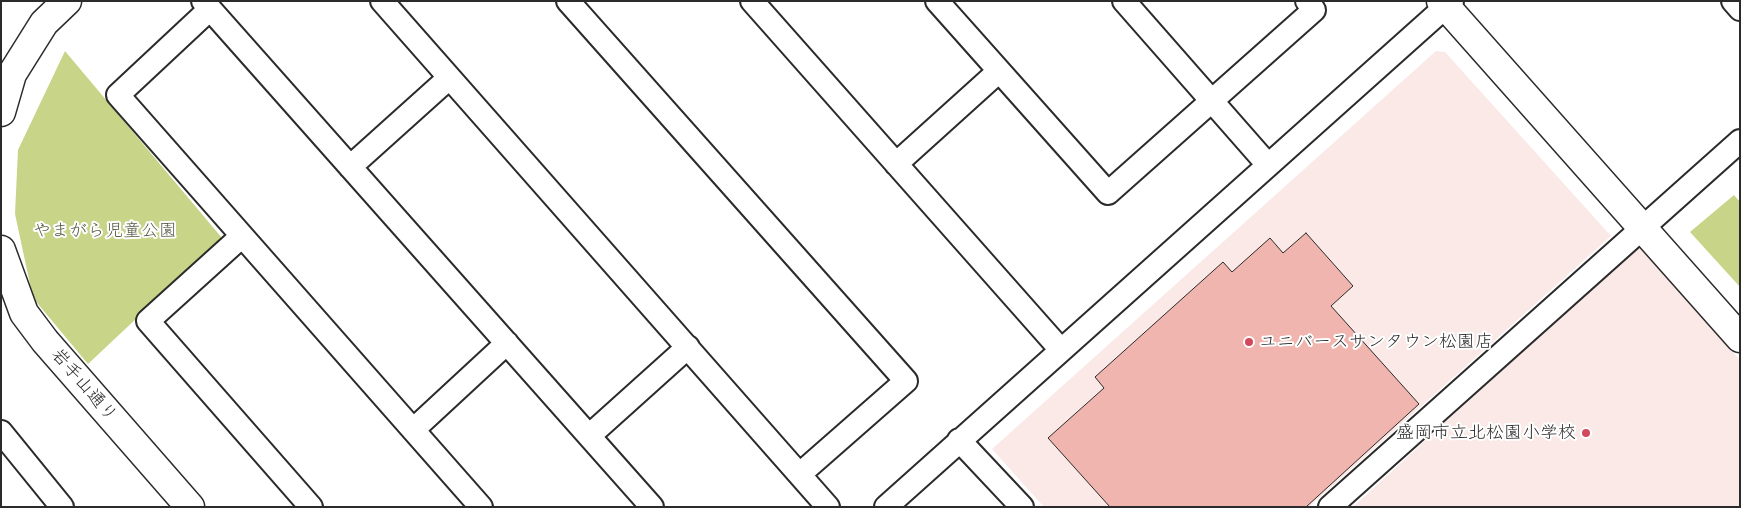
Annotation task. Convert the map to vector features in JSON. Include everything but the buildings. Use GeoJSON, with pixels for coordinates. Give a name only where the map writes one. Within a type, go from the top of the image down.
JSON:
{"type":"FeatureCollection","features":[{"type":"Feature","properties":{"kind":"street"},"geometry":{"type":"LineString","coordinates":[[1,112],[12,74],[44,24],[67,1]]}},
{"type":"Feature","properties":{"kind":"street"},"geometry":{"type":"LineString","coordinates":[[382,1],[828,507]]}},
{"type":"Feature","properties":{"kind":"street"},"geometry":{"type":"LineString","coordinates":[[568,1],[906,381],[800,474]]}},
{"type":"Feature","properties":{"kind":"street"},"geometry":{"type":"LineString","coordinates":[[752,1],[1061,350]]}},
{"type":"Feature","properties":{"kind":"street"},"geometry":{"type":"LineString","coordinates":[[937,1],[1108,193],[1314,10],[1307,1]]}},
{"type":"Feature","properties":{"kind":"street"},"geometry":{"type":"LineString","coordinates":[[1124,1],[1268,165]]}},
{"type":"Feature","properties":{"kind":"street"},"geometry":{"type":"LineString","coordinates":[[1733,1],[1740,9]]}},
{"type":"Feature","properties":{"kind":"street"},"geometry":{"type":"LineString","coordinates":[[886,507],[1446,3],[1740,338]]}},
{"type":"Feature","properties":{"kind":"street"},"geometry":{"type":"LineString","coordinates":[[481,507],[118,96],[206,5],[652,507]]}},
{"type":"Feature","properties":{"kind":"street"},"geometry":{"type":"LineString","coordinates":[[896,164],[999,71]]}},
{"type":"Feature","properties":{"kind":"street"},"geometry":{"type":"LineString","coordinates":[[350,167],[450,78]]}},
{"type":"Feature","properties":{"kind":"street"},"geometry":{"type":"LineString","coordinates":[[1330,507],[1740,141]]}},
{"type":"Feature","properties":{"kind":"street"},"geometry":{"type":"LineString","coordinates":[[242,236],[148,321],[311,507]]}},
{"type":"Feature","properties":{"kind":"street","name":"岩手山通り"},"geometry":{"type":"LineString","coordinates":[[1,250],[24,313],[45,341],[190,507]]}},
{"type":"Feature","properties":{"kind":"street"},"geometry":{"type":"LineString","coordinates":[[413,430],[507,343]]}},
{"type":"Feature","properties":{"kind":"street"},"geometry":{"type":"LineString","coordinates":[[589,436],[688,347]]}},
{"type":"Feature","properties":{"kind":"street"},"geometry":{"type":"LineString","coordinates":[[1,432],[62,507]]}},
{"type":"Feature","properties":{"kind":"street"},"geometry":{"type":"LineString","coordinates":[[959,440],[1022,507]]}},
{"type":"Feature","properties":{"kind":"shaded area"},"geometry":{"type":"Polygon","coordinates":[[[1436,51],[1445,52],[1611,236],[1309,507],[1044,507],[992,449],[1436,51]]]}},
{"type":"Feature","properties":{"kind":"shaded area","name":"盛岡市立北松園小学校"},"geometry":{"type":"Polygon","coordinates":[[[1639,244],[1740,360],[1740,507],[1353,507],[1639,244]]]}},
{"type":"Feature","properties":{"kind":"green space","name":"やまがら児童公園"},"geometry":{"type":"Polygon","coordinates":[[[65,51],[222,238],[88,364],[33,298],[15,214],[18,150],[65,51]]]}},
{"type":"Feature","properties":{"kind":"green space"},"geometry":{"type":"Polygon","coordinates":[[[1734,195],[1740,202],[1740,287],[1690,232],[1734,195]]]}},
{"type":"Feature","properties":{"kind":"place","name":"ユニバースサンタウン松園店"},"geometry":{"type":"Point","coordinates":[1249,342]}},
{"type":"Feature","properties":{"kind":"place","name":"盛岡市立北松園小学校"},"geometry":{"type":"Point","coordinates":[1586,433]}}]}
